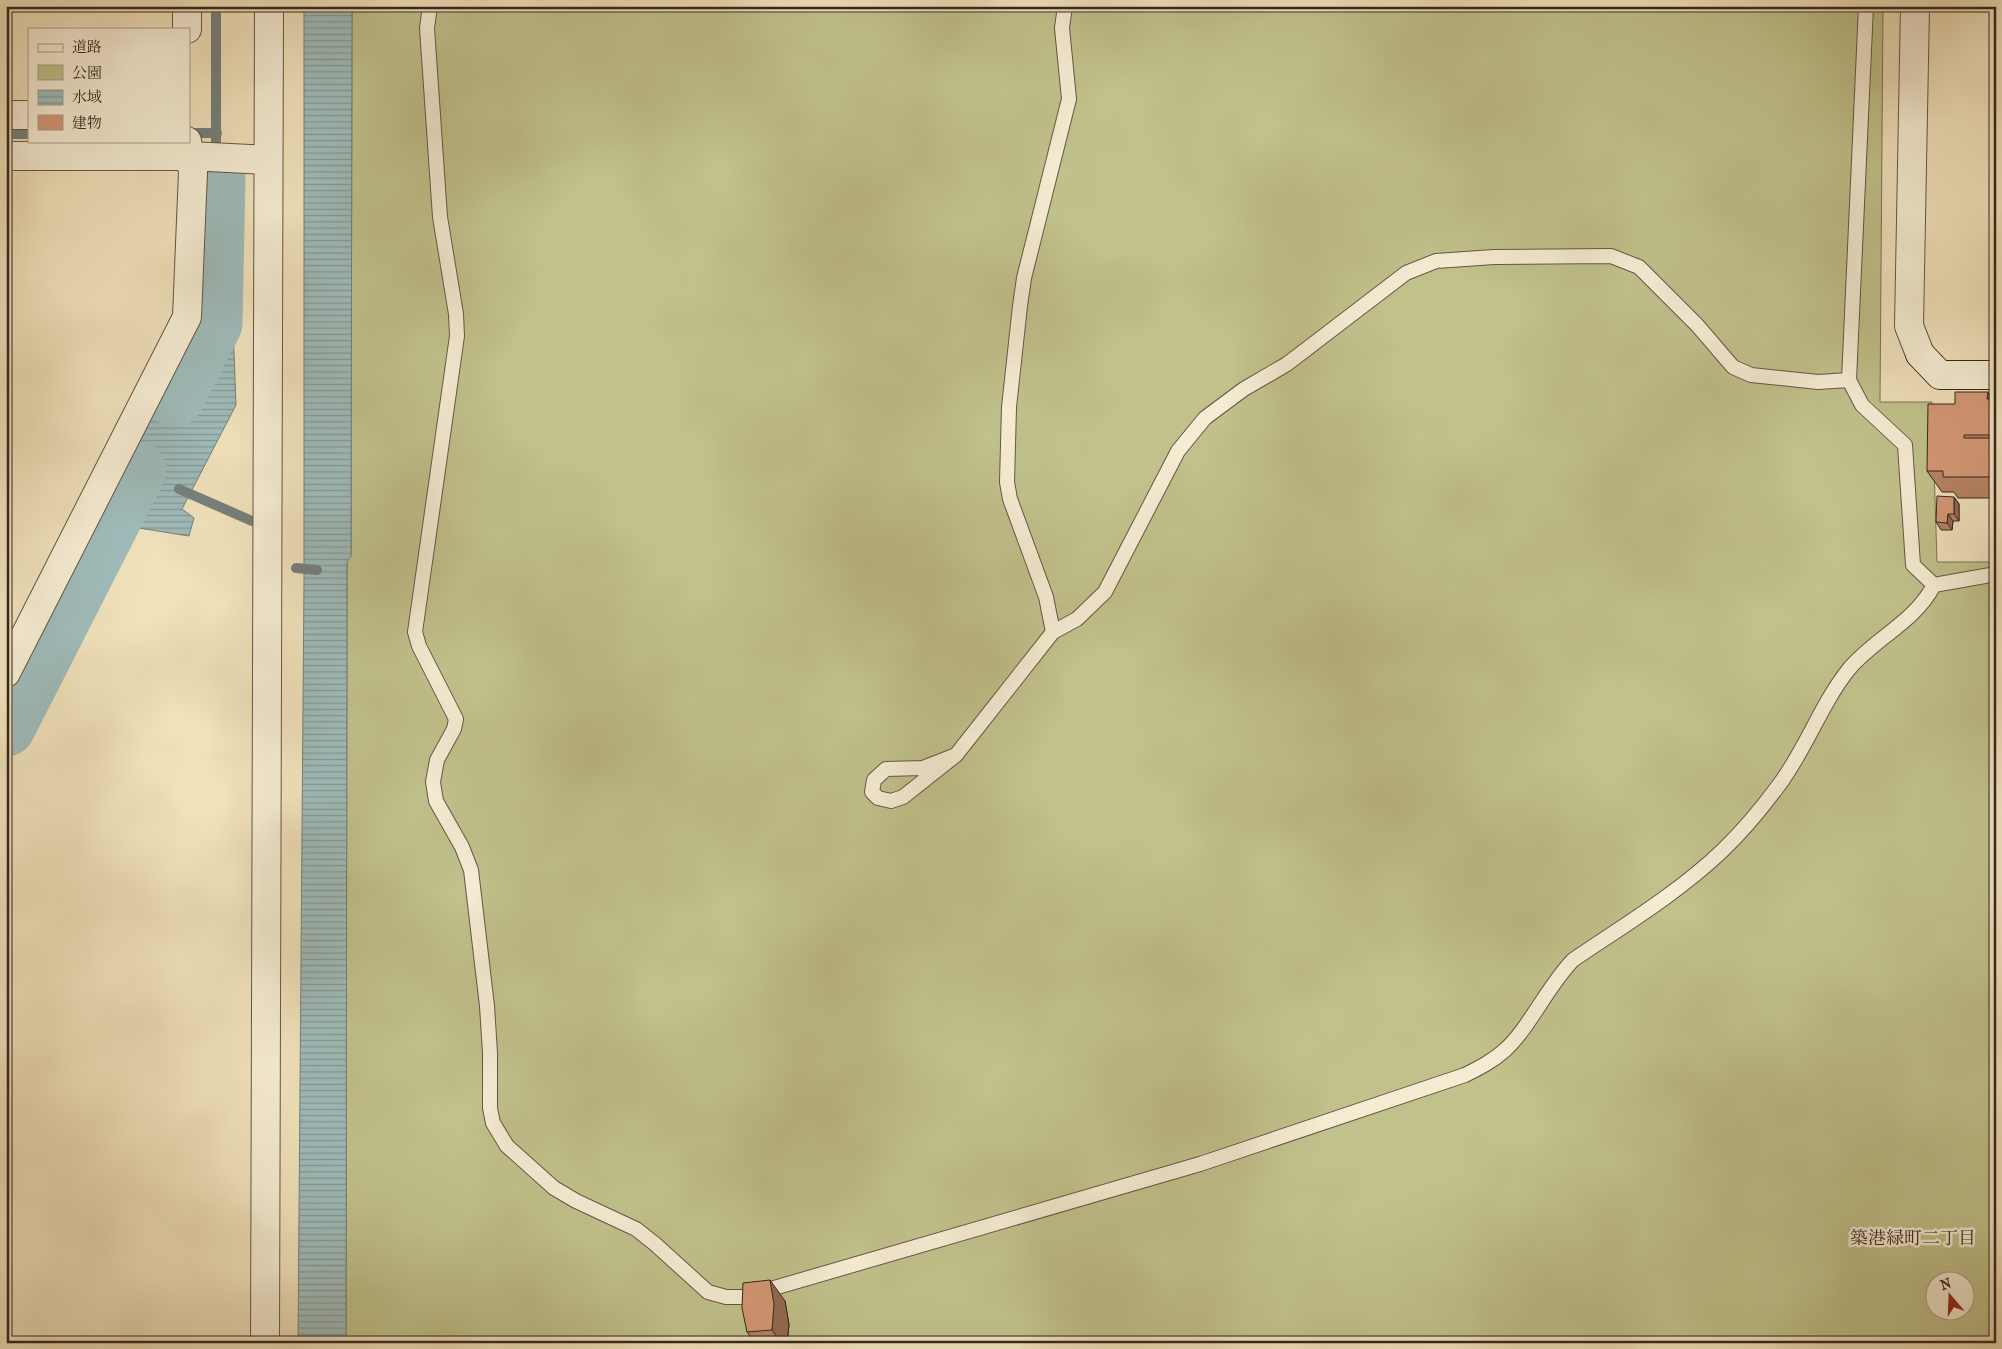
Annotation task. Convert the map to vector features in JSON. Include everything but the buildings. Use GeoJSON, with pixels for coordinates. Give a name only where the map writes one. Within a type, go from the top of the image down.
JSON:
{"type":"FeatureCollection","features":[{"type":"Feature","properties":{"kind":"street"},"geometry":{"type":"LineString","coordinates":[[187,6],[187,28]]}},
{"type":"Feature","properties":{"kind":"street"},"geometry":{"type":"LineString","coordinates":[[265,1343],[269,6]]}},
{"type":"Feature","properties":{"kind":"street"},"geometry":{"type":"LineString","coordinates":[[1915,6],[1909,326],[1920,354],[1940,375],[1996,375]]}},
{"type":"Feature","properties":{"kind":"street"},"geometry":{"type":"LineString","coordinates":[[6,115],[28,115]]}},
{"type":"Feature","properties":{"kind":"street"},"geometry":{"type":"LineString","coordinates":[[6,156],[202,153],[268,160]]}},
{"type":"Feature","properties":{"kind":"street"},"geometry":{"type":"LineString","coordinates":[[6,673],[187,317],[193,172],[202,153]]}},
{"type":"Feature","properties":{"kind":"lane"},"geometry":{"type":"LineString","coordinates":[[430,6],[427,28],[440,217],[456,314],[456,336],[415,632],[419,646],[456,719],[454,729],[437,760],[433,782],[436,801],[462,847],[471,870],[487,1006],[491,1116],[493,1123],[507,1146],[554,1188],[576,1202],[636,1229],[708,1292],[726,1298],[743,1297],[1152,1178],[1465,1075],[1488,1063],[1505,1050],[1517,1036],[1556,978],[1572,960],[1696,874],[1723,851],[1792,766],[1838,683],[1850,668],[1883,636],[1914,614],[1926,601],[1934,585]]}},
{"type":"Feature","properties":{"kind":"lane"},"geometry":{"type":"LineString","coordinates":[[1053,632],[1046,597],[1010,498],[1008,473],[1009,407],[1021,297],[1068,99],[1062,28],[1065,6]]}},
{"type":"Feature","properties":{"kind":"lane"},"geometry":{"type":"LineString","coordinates":[[1866,6],[1849,380],[1862,406],[1905,444],[1913,565],[1934,585]]}},
{"type":"Feature","properties":{"kind":"lane"},"geometry":{"type":"LineString","coordinates":[[956,755],[923,768],[886,769],[874,780],[872,792],[878,798],[891,801],[903,797],[956,755],[1053,632],[1077,619],[1106,592],[1178,451],[1204,418],[1244,389],[1287,364],[1406,273],[1436,261],[1494,256],[1610,256],[1639,267],[1697,325],[1734,367],[1751,375],[1818,382],[1849,380]]}},
{"type":"Feature","properties":{"kind":"lane"},"geometry":{"type":"LineString","coordinates":[[1934,585],[1996,574]]}},
{"type":"Feature","properties":{"kind":"green space"},"geometry":{"type":"Polygon","coordinates":[[[352,6],[1883,6],[1880,402],[1932,402],[1937,562],[1996,562],[1996,1343],[346,1343],[347,561],[351,556],[352,6]]]}},
{"type":"Feature","properties":{"kind":"water"},"geometry":{"type":"Polygon","coordinates":[[[304,6],[352,6],[351,556],[347,562],[346,1343],[298,1343],[304,580],[304,6]]]}},
{"type":"Feature","properties":{"kind":"water"},"geometry":{"type":"Polygon","coordinates":[[[200,324],[233,326],[236,405],[182,509],[194,518],[189,536],[139,528],[109,547],[88,537],[200,324]]]}},
{"type":"Feature","properties":{"kind":"waterway"},"geometry":{"type":"LineString","coordinates":[[216,6],[216,176]]}},
{"type":"Feature","properties":{"kind":"waterway"},"geometry":{"type":"LineString","coordinates":[[190,133],[217,133]]}},
{"type":"Feature","properties":{"kind":"waterway"},"geometry":{"type":"LineString","coordinates":[[6,134],[28,134]]}},
{"type":"Feature","properties":{"kind":"waterway"},"geometry":{"type":"LineString","coordinates":[[175,397],[213,324],[216,176]]}},
{"type":"Feature","properties":{"kind":"waterway"},"geometry":{"type":"LineString","coordinates":[[6,727],[137,470]]}},
{"type":"Feature","properties":{"kind":"waterway"},"geometry":{"type":"LineString","coordinates":[[179,489],[252,521]]}},
{"type":"Feature","properties":{"kind":"waterway"},"geometry":{"type":"LineString","coordinates":[[296,568],[317,570]]}},
{"type":"Feature","properties":{"kind":"district","name":"築港緑町二丁目"},"geometry":{"type":"Point","coordinates":[1913,1238]}}]}
